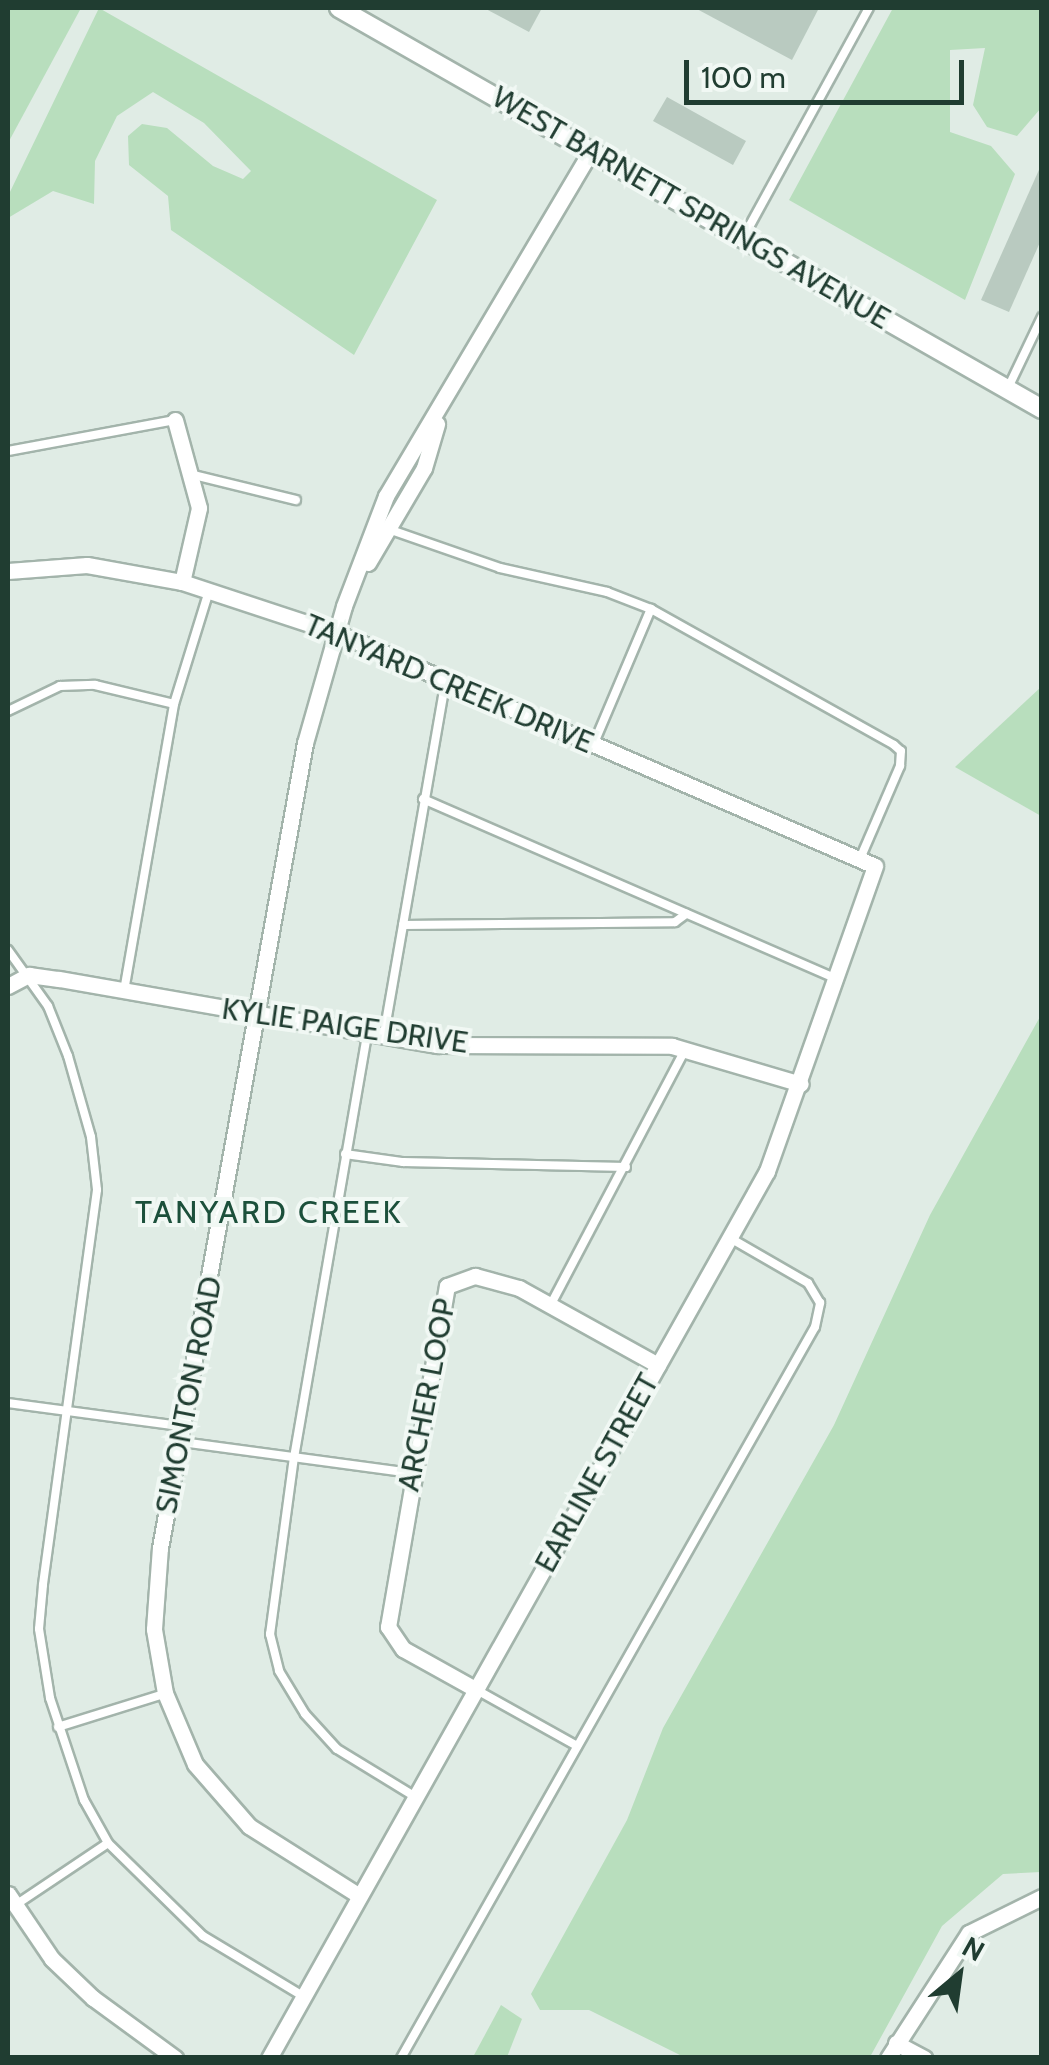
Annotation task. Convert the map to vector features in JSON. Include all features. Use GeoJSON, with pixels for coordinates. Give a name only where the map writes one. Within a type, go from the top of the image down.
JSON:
{"type":"FeatureCollection","features":[{"type":"Feature","properties":{"kind":"street","name":"WEST BARNETT SPRINGS AVENUE"},"geometry":{"type":"LineString","coordinates":[[339,8],[1042,410]]}},
{"type":"Feature","properties":{"kind":"street","name":"SIMONTON ROAD"},"geometry":{"type":"LineString","coordinates":[[358,1895],[249,1826],[195,1764],[166,1693],[154,1629],[160,1548],[260,1016],[305,744],[336,633],[386,496],[441,412],[591,151]]}},
{"type":"Feature","properties":{"kind":"street","name":"SIMONTON ROAD"},"geometry":{"type":"LineString","coordinates":[[354,583],[392,530],[424,468],[441,412]]}},
{"type":"Feature","properties":{"kind":"street"},"geometry":{"type":"LineString","coordinates":[[176,420],[194,475],[199,508],[182,582]]}},
{"type":"Feature","properties":{"kind":"street","name":"TANYARD CREEK DRIVE"},"geometry":{"type":"LineString","coordinates":[[8,571],[87,565],[182,582],[336,633],[868,862]]}},
{"type":"Feature","properties":{"kind":"street","name":"EARLINE STREET"},"geometry":{"type":"LineString","coordinates":[[269,2058],[774,1157],[839,981],[868,862]]}},
{"type":"Feature","properties":{"kind":"street"},"geometry":{"type":"LineString","coordinates":[[8,986],[28,976]]}},
{"type":"Feature","properties":{"kind":"street","name":"KYLIE PAIGE DRIVE"},"geometry":{"type":"LineString","coordinates":[[28,976],[438,1046],[686,1048],[802,1084]]}},
{"type":"Feature","properties":{"kind":"street","name":"ARCHER LOOP"},"geometry":{"type":"LineString","coordinates":[[475,1689],[403,1648],[388,1627],[411,1473],[447,1286],[475,1276],[550,1304],[658,1365]]}},
{"type":"Feature","properties":{"kind":"street"},"geometry":{"type":"LineString","coordinates":[[924,2058],[892,2050],[969,1933],[1042,1897]]}},
{"type":"Feature","properties":{"kind":"street"},"geometry":{"type":"LineString","coordinates":[[11,1900],[52,1959],[93,1998],[175,2058]]}},
{"type":"Feature","properties":{"kind":"lane"},"geometry":{"type":"LineString","coordinates":[[743,238],[869,8]]}},
{"type":"Feature","properties":{"kind":"lane"},"geometry":{"type":"LineString","coordinates":[[1007,390],[1042,317]]}},
{"type":"Feature","properties":{"kind":"lane"},"geometry":{"type":"LineString","coordinates":[[8,451],[176,420]]}},
{"type":"Feature","properties":{"kind":"lane"},"geometry":{"type":"LineString","coordinates":[[194,475],[296,500]]}},
{"type":"Feature","properties":{"kind":"lane"},"geometry":{"type":"LineString","coordinates":[[392,530],[500,568],[607,592],[651,609],[900,751],[896,780],[868,862]]}},
{"type":"Feature","properties":{"kind":"lane"},"geometry":{"type":"LineString","coordinates":[[124,991],[174,704],[209,591]]}},
{"type":"Feature","properties":{"kind":"lane"},"geometry":{"type":"LineString","coordinates":[[593,744],[651,609]]}},
{"type":"Feature","properties":{"kind":"lane"},"geometry":{"type":"LineString","coordinates":[[384,1038],[446,680]]}},
{"type":"Feature","properties":{"kind":"lane"},"geometry":{"type":"LineString","coordinates":[[8,711],[60,686],[95,685],[174,704]]}},
{"type":"Feature","properties":{"kind":"lane"},"geometry":{"type":"LineString","coordinates":[[423,799],[839,981]]}},
{"type":"Feature","properties":{"kind":"lane"},"geometry":{"type":"LineString","coordinates":[[403,926],[676,922],[686,914]]}},
{"type":"Feature","properties":{"kind":"lane"},"geometry":{"type":"LineString","coordinates":[[8,950],[48,1006],[80,1092],[97,1190],[39,1629],[58,1727],[108,1844],[204,1936],[301,1996]]}},
{"type":"Feature","properties":{"kind":"lane"},"geometry":{"type":"LineString","coordinates":[[367,1034],[272,1589],[270,1634],[279,1671],[338,1749],[414,1796]]}},
{"type":"Feature","properties":{"kind":"lane"},"geometry":{"type":"LineString","coordinates":[[550,1304],[686,1048]]}},
{"type":"Feature","properties":{"kind":"lane"},"geometry":{"type":"LineString","coordinates":[[346,1154],[403,1162],[626,1167]]}},
{"type":"Feature","properties":{"kind":"lane"},"geometry":{"type":"LineString","coordinates":[[401,2058],[815,1326],[820,1303],[808,1284],[730,1238]]}},
{"type":"Feature","properties":{"kind":"lane"},"geometry":{"type":"LineString","coordinates":[[8,1403],[69,1408],[294,1457],[411,1473]]}},
{"type":"Feature","properties":{"kind":"lane"},"geometry":{"type":"LineString","coordinates":[[475,1689],[577,1746]]}},
{"type":"Feature","properties":{"kind":"lane"},"geometry":{"type":"LineString","coordinates":[[58,1727],[166,1693]]}},
{"type":"Feature","properties":{"kind":"lane"},"geometry":{"type":"LineString","coordinates":[[11,1900],[108,1844]]}},
{"type":"Feature","properties":{"kind":"green space"},"geometry":{"type":"Polygon","coordinates":[[[8,8],[81,8],[8,143],[8,8]]]}},
{"type":"Feature","properties":{"kind":"green space"},"geometry":{"type":"Polygon","coordinates":[[[99,8],[437,200],[354,355],[171,230],[168,196],[129,165],[128,136],[142,124],[167,128],[213,166],[243,179],[251,171],[204,123],[153,92],[117,116],[95,161],[94,204],[53,191],[8,218],[8,196],[99,8]]]}},
{"type":"Feature","properties":{"kind":"green space"},"geometry":{"type":"Polygon","coordinates":[[[893,8],[1041,8],[1041,108],[1017,136],[987,127],[973,105],[985,48],[950,50],[950,132],[991,146],[1015,174],[965,300],[789,200],[893,8]]]}},
{"type":"Feature","properties":{"kind":"green space"},"geometry":{"type":"Polygon","coordinates":[[[1041,687],[1041,816],[955,767],[1041,687]]]}},
{"type":"Feature","properties":{"kind":"green space"},"geometry":{"type":"Polygon","coordinates":[[[1041,1015],[1041,1872],[1003,1874],[942,1926],[870,2057],[684,2057],[589,2010],[540,2010],[531,1994],[627,1820],[663,1728],[834,1425],[930,1215],[1041,1015]]]}},
{"type":"Feature","properties":{"kind":"green space"},"geometry":{"type":"Polygon","coordinates":[[[501,2005],[522,2019],[507,2057],[473,2057],[501,2005]]]}},
{"type":"Feature","properties":{"kind":"building"},"geometry":{"type":"Polygon","coordinates":[[[484,8],[542,8],[529,32],[484,8]]]}},
{"type":"Feature","properties":{"kind":"building"},"geometry":{"type":"Polygon","coordinates":[[[695,8],[819,8],[792,60],[695,8]]]}},
{"type":"Feature","properties":{"kind":"building"},"geometry":{"type":"Polygon","coordinates":[[[667,97],[746,141],[733,165],[653,121],[667,97]]]}},
{"type":"Feature","properties":{"kind":"building"},"geometry":{"type":"Polygon","coordinates":[[[1042,163],[1041,240],[1009,312],[981,300],[1042,163]]]}},
{"type":"Feature","properties":{"kind":"district","name":"TANYARD CREEK"},"geometry":{"type":"Point","coordinates":[269,1212]}}]}
